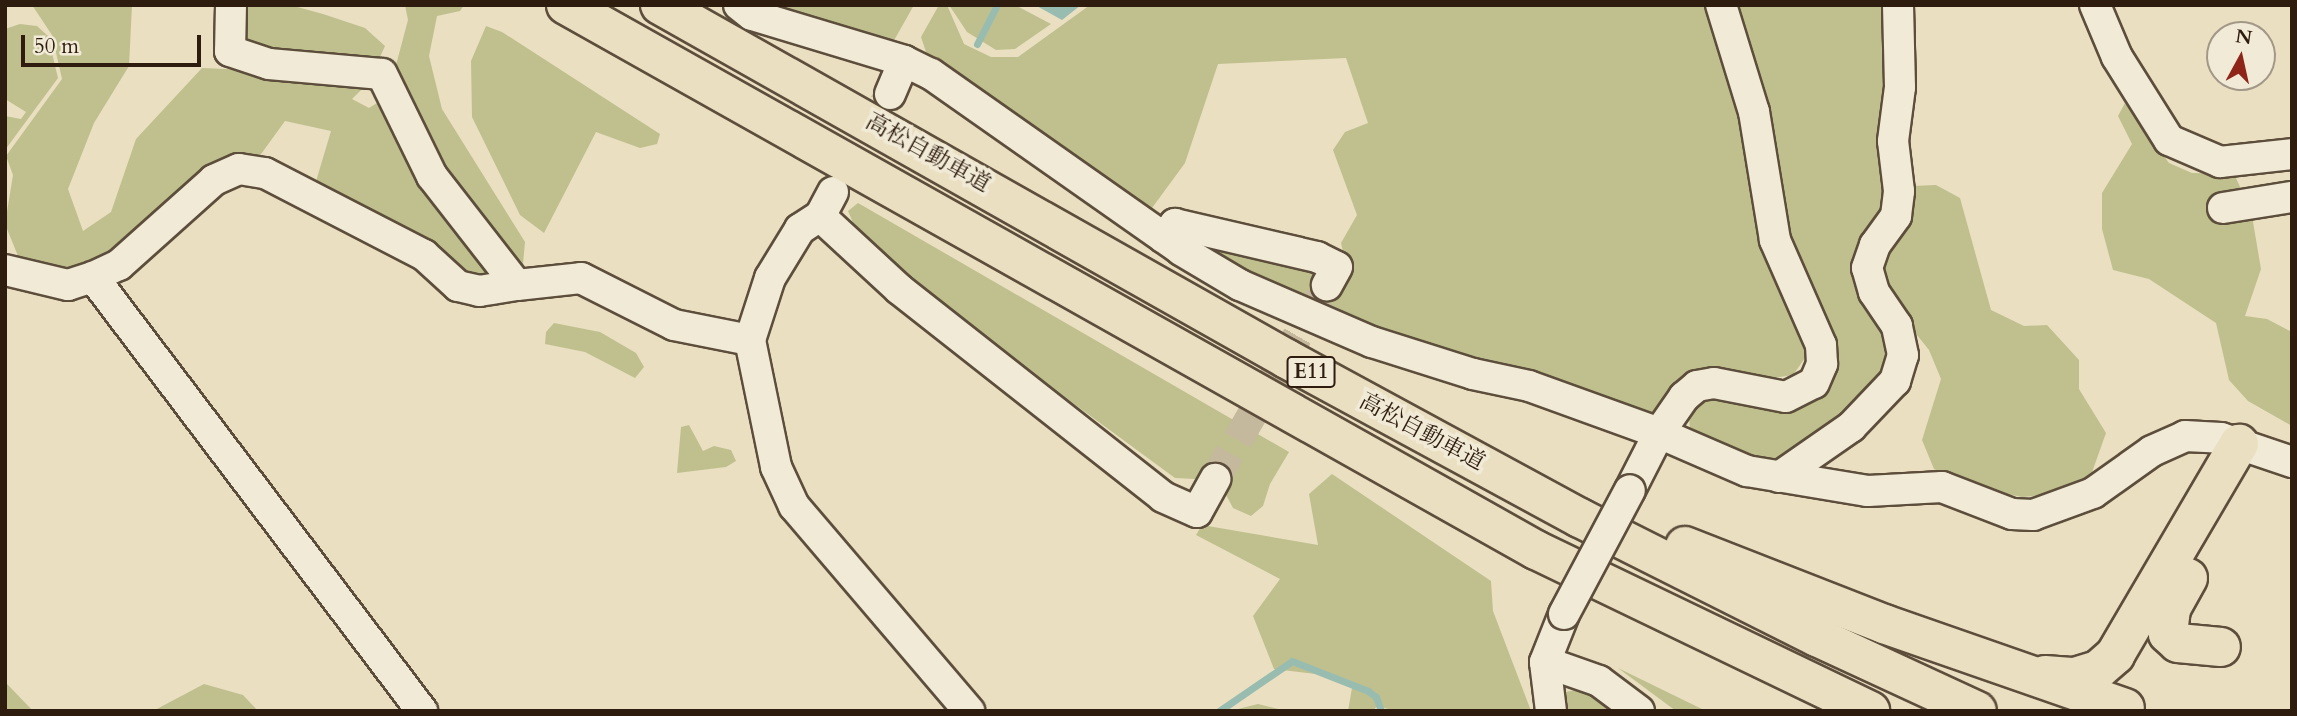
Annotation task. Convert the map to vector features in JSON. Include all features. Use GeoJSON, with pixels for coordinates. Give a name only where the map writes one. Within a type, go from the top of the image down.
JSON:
{"type":"FeatureCollection","features":[{"type":"Feature","properties":{"kind":"highway","name":"高松自動車道"},"geometry":{"type":"LineString","coordinates":[[566,5],[1536,550],[1870,711]]}},
{"type":"Feature","properties":{"kind":"highway","name":"高松自動車道"},"geometry":{"type":"LineString","coordinates":[[660,5],[1287,359],[1580,518],[1817,637],[1977,711]]}},
{"type":"Feature","properties":{"kind":"highway"},"geometry":{"type":"LineString","coordinates":[[1287,359],[1693,549],[2125,708]]}},
{"type":"Feature","properties":{"kind":"highway"},"geometry":{"type":"LineString","coordinates":[[2019,671],[2075,677],[2098,670],[2115,655],[2263,452]]}},
{"type":"Feature","properties":{"kind":"highway"},"geometry":{"type":"LineString","coordinates":[[2221,647],[2178,643],[2168,634],[2166,622],[2263,452]]}},
{"type":"Feature","properties":{"kind":"highway"},"geometry":{"type":"LineString","coordinates":[[1536,550],[1626,608],[1832,711]]}},
{"type":"Feature","properties":{"kind":"street"},"geometry":{"type":"LineString","coordinates":[[231,5],[230,51],[269,64],[382,74],[432,176],[517,285]]}},
{"type":"Feature","properties":{"kind":"street"},"geometry":{"type":"LineString","coordinates":[[738,5],[752,15],[904,61],[931,74],[1027,137],[1164,238],[1240,285],[1372,342],[1529,386],[1659,433],[1729,466],[1868,491],[1942,487],[2012,514],[2033,515],[2093,493],[2170,441],[2200,435],[2263,452]]}},
{"type":"Feature","properties":{"kind":"street"},"geometry":{"type":"LineString","coordinates":[[1551,711],[1545,662],[1564,614],[1659,433],[1684,397],[1697,386],[1713,383],[1786,397],[1814,383],[1822,364],[1821,345],[1775,240],[1754,112],[1721,5]]}},
{"type":"Feature","properties":{"kind":"street"},"geometry":{"type":"LineString","coordinates":[[1779,477],[1850,427],[1895,381],[1903,355],[1897,326],[1874,292],[1867,268],[1875,244],[1896,216],[1899,191],[1893,141],[1900,87],[1898,5]]}},
{"type":"Feature","properties":{"kind":"street"},"geometry":{"type":"LineString","coordinates":[[2095,5],[2117,57],[2169,140],[2220,162],[2292,154]]}},
{"type":"Feature","properties":{"kind":"street"},"geometry":{"type":"LineString","coordinates":[[890,94],[904,61]]}},
{"type":"Feature","properties":{"kind":"street"},"geometry":{"type":"LineString","coordinates":[[5,270],[68,285],[93,278],[119,265],[214,180],[239,169],[265,173],[424,255],[458,286],[479,291],[581,278],[674,325],[750,340]]}},
{"type":"Feature","properties":{"kind":"street"},"geometry":{"type":"LineString","coordinates":[[2223,208],[2292,197]]}},
{"type":"Feature","properties":{"kind":"street"},"geometry":{"type":"LineString","coordinates":[[969,711],[794,506],[776,467],[750,340],[770,278],[800,229],[827,204],[899,289],[1163,497],[1197,512],[1215,479]]}},
{"type":"Feature","properties":{"kind":"street"},"geometry":{"type":"LineString","coordinates":[[1164,238],[1175,225],[1317,257],[1337,267],[1327,285]]}},
{"type":"Feature","properties":{"kind":"street"},"geometry":{"type":"LineString","coordinates":[[93,278],[422,711]]}},
{"type":"Feature","properties":{"kind":"street"},"geometry":{"type":"LineString","coordinates":[[1545,662],[1599,681],[1639,711]]}},
{"type":"Feature","properties":{"kind":"green space"},"geometry":{"type":"Polygon","coordinates":[[[32,5],[132,5],[129,66],[94,123],[68,189],[83,231],[111,212],[136,139],[202,68],[247,70],[366,85],[352,99],[369,108],[385,98],[492,275],[467,271],[314,188],[331,131],[285,121],[256,161],[114,260],[79,268],[48,266],[18,256],[5,224],[13,175],[6,156],[62,79],[52,35],[32,5]]]}},
{"type":"Feature","properties":{"kind":"green space"},"geometry":{"type":"Polygon","coordinates":[[[244,5],[290,5],[323,14],[365,28],[385,46],[380,57],[367,59],[279,50],[248,41],[241,25],[244,5]]]}},
{"type":"Feature","properties":{"kind":"green space"},"geometry":{"type":"Polygon","coordinates":[[[405,5],[464,5],[460,11],[437,16],[429,56],[442,109],[525,242],[523,264],[515,268],[443,176],[405,104],[396,65],[408,20],[405,5]]]}},
{"type":"Feature","properties":{"kind":"green space"},"geometry":{"type":"Polygon","coordinates":[[[760,5],[914,5],[892,44],[760,5]]]}},
{"type":"Feature","properties":{"kind":"green space"},"geometry":{"type":"Polygon","coordinates":[[[939,5],[947,5],[964,44],[991,57],[1018,57],[1090,5],[1709,5],[1805,335],[1805,358],[1793,375],[1767,379],[1695,375],[1675,385],[1655,416],[1571,384],[1447,352],[1283,292],[1201,248],[1205,240],[1346,265],[1341,243],[1357,215],[1333,150],[1345,132],[1368,123],[1346,58],[1218,64],[1185,163],[1152,208],[926,52],[921,37],[939,5]]]}},
{"type":"Feature","properties":{"kind":"green space"},"geometry":{"type":"Polygon","coordinates":[[[949,5],[1015,5],[1051,24],[1015,49],[996,50],[967,32],[949,5]]]}},
{"type":"Feature","properties":{"kind":"green space"},"geometry":{"type":"Polygon","coordinates":[[[1733,5],[1884,5],[1886,209],[1855,258],[1891,347],[1888,376],[1833,426],[1778,463],[1755,462],[1690,430],[1689,415],[1703,397],[1789,411],[1817,396],[1733,5]]]}},
{"type":"Feature","properties":{"kind":"green space"},"geometry":{"type":"Polygon","coordinates":[[[20,24],[37,26],[48,36],[58,78],[5,150],[5,116],[21,119],[26,112],[5,99],[5,29],[20,24]]]}},
{"type":"Feature","properties":{"kind":"green space"},"geometry":{"type":"Polygon","coordinates":[[[486,26],[502,32],[660,134],[657,144],[640,148],[596,132],[544,233],[520,215],[472,117],[471,61],[486,26]]]}},
{"type":"Feature","properties":{"kind":"green space"},"geometry":{"type":"Polygon","coordinates":[[[2125,103],[2169,163],[2192,173],[2234,174],[2251,210],[2261,269],[2245,316],[2267,319],[2292,332],[2292,426],[2248,401],[2229,380],[2216,323],[2149,279],[2113,270],[2102,229],[2102,193],[2132,144],[2118,116],[2125,103]]]}},
{"type":"Feature","properties":{"kind":"green space"},"geometry":{"type":"Polygon","coordinates":[[[1936,185],[1960,198],[1991,310],[2024,326],[2047,325],[2079,360],[2079,389],[2106,433],[2091,475],[2067,493],[2022,497],[1988,490],[1934,469],[1922,440],[1941,379],[1929,350],[1897,310],[1881,271],[1912,186],[1936,185]]]}},
{"type":"Feature","properties":{"kind":"green space"},"geometry":{"type":"Polygon","coordinates":[[[858,203],[1289,452],[1270,484],[1263,506],[1251,516],[1233,508],[1224,491],[1226,481],[1208,466],[1195,479],[1175,478],[1002,351],[859,237],[848,211],[858,203]]]}},
{"type":"Feature","properties":{"kind":"green space"},"geometry":{"type":"Polygon","coordinates":[[[554,323],[600,332],[636,353],[644,367],[635,378],[585,352],[545,344],[546,332],[554,323]]]}},
{"type":"Feature","properties":{"kind":"green space"},"geometry":{"type":"Polygon","coordinates":[[[689,425],[703,451],[714,446],[731,450],[736,461],[726,467],[677,473],[681,427],[689,425]]]}},
{"type":"Feature","properties":{"kind":"green space"},"geometry":{"type":"Polygon","coordinates":[[[1332,474],[1491,581],[1493,611],[1531,711],[1396,711],[1377,706],[1373,711],[1348,711],[1352,688],[1324,675],[1274,669],[1253,616],[1280,579],[1196,535],[1202,525],[1318,545],[1309,494],[1332,474]]]}},
{"type":"Feature","properties":{"kind":"green space"},"geometry":{"type":"Polygon","coordinates":[[[1618,668],[1706,711],[1676,711],[1618,668]]]}},
{"type":"Feature","properties":{"kind":"green space"},"geometry":{"type":"Polygon","coordinates":[[[5,682],[9,686],[33,711],[5,711],[5,682]]]}},
{"type":"Feature","properties":{"kind":"green space"},"geometry":{"type":"Polygon","coordinates":[[[204,684],[243,695],[258,711],[153,711],[204,684]]]}},
{"type":"Feature","properties":{"kind":"green space"},"geometry":{"type":"Polygon","coordinates":[[[1582,689],[1622,711],[1558,711],[1565,692],[1582,689]]]}},
{"type":"Feature","properties":{"kind":"green space"},"geometry":{"type":"Polygon","coordinates":[[[1258,704],[1287,711],[1230,711],[1258,704]]]}},
{"type":"Feature","properties":{"kind":"water"},"geometry":{"type":"Polygon","coordinates":[[[1035,5],[1081,5],[1062,20],[1035,5]]]}},
{"type":"Feature","properties":{"kind":"waterway"},"geometry":{"type":"LineString","coordinates":[[977,44],[997,5]]}},
{"type":"Feature","properties":{"kind":"waterway"},"geometry":{"type":"LineString","coordinates":[[1219,711],[1292,661],[1368,691],[1376,697],[1381,711]]}},
{"type":"Feature","properties":{"kind":"tunnel"},"geometry":{"type":"LineString","coordinates":[[839,182],[890,94]]}},
{"type":"Feature","properties":{"kind":"tunnel"},"geometry":{"type":"LineString","coordinates":[[1215,479],[1327,285]]}}]}
